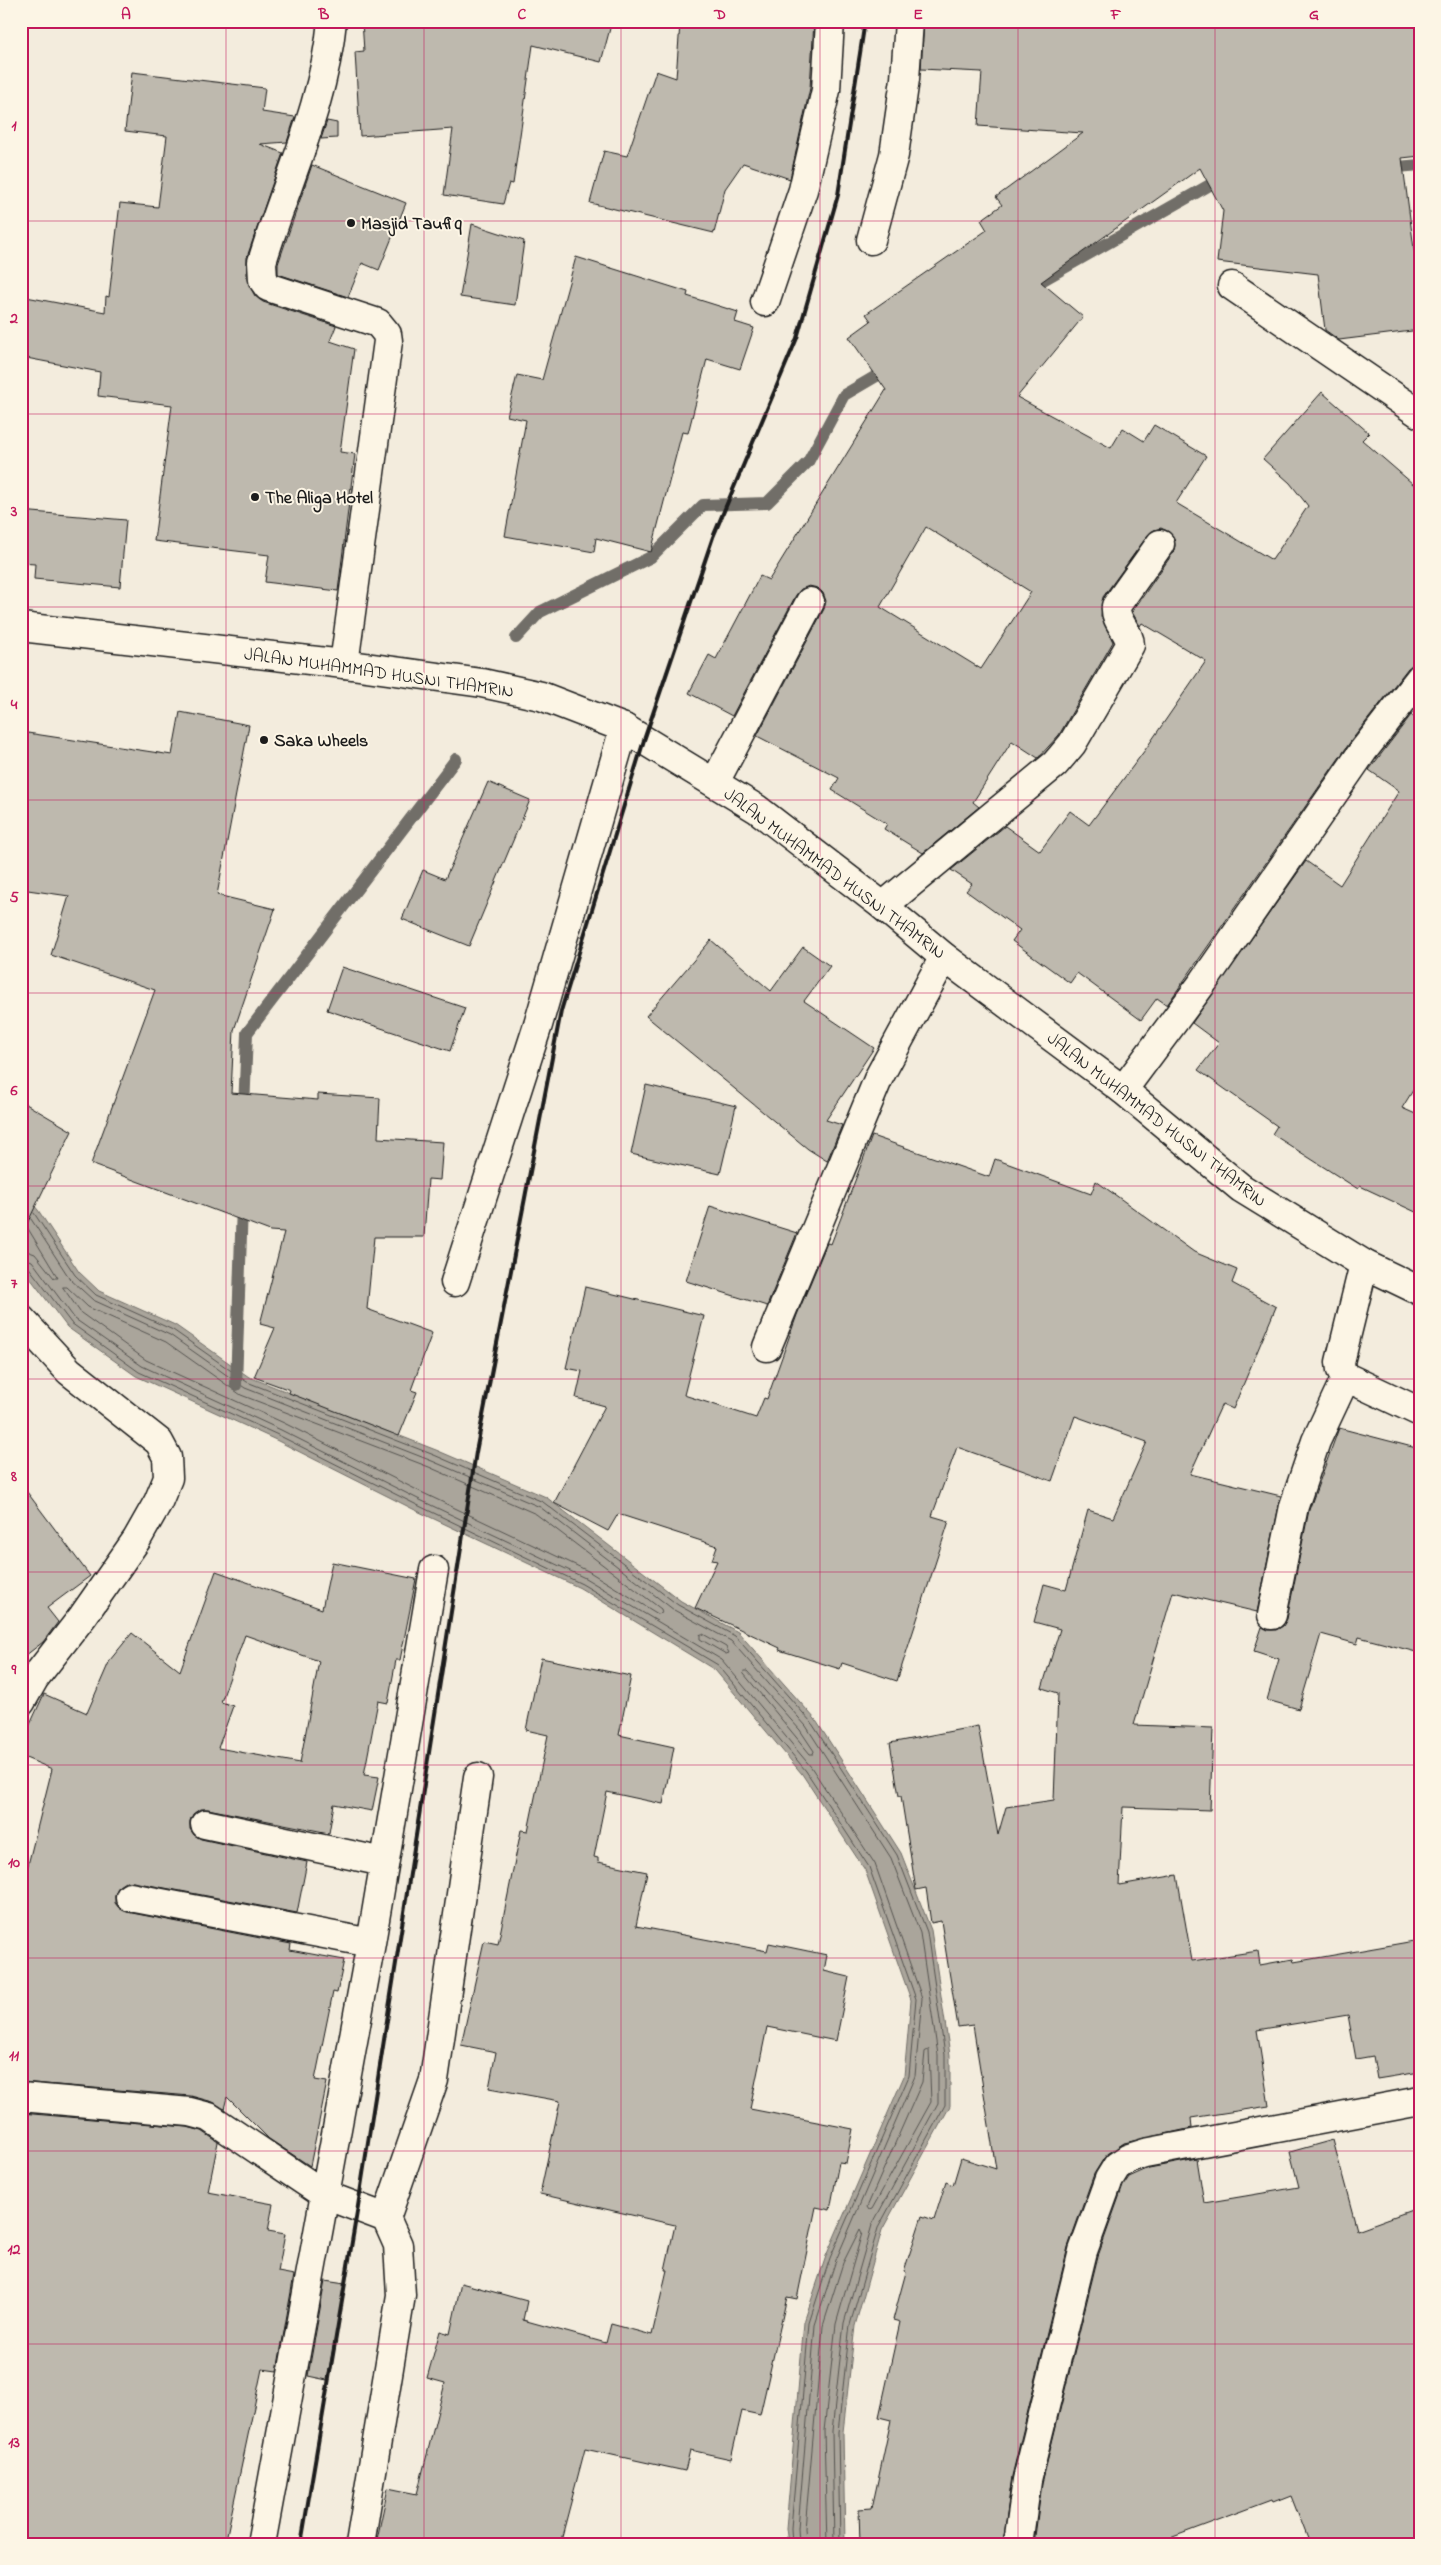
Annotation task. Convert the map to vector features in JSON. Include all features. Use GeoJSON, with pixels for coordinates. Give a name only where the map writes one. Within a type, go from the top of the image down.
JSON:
{"type":"FeatureCollection","features":[{"type":"Feature","properties":{"kind":"street"},"geometry":{"type":"LineString","coordinates":[[332,21],[329,50],[314,111],[262,262],[263,280],[268,287],[378,323],[387,334],[388,341],[344,664]]}},
{"type":"Feature","properties":{"kind":"street"},"geometry":{"type":"LineString","coordinates":[[766,302],[805,181],[826,90],[830,21]]}},
{"type":"Feature","properties":{"kind":"street"},"geometry":{"type":"LineString","coordinates":[[871,240],[894,155],[905,78],[909,21]]}},
{"type":"Feature","properties":{"kind":"street"},"geometry":{"type":"LineString","coordinates":[[1232,286],[1420,414]]}},
{"type":"Feature","properties":{"kind":"street"},"geometry":{"type":"LineString","coordinates":[[883,906],[1042,776],[1072,744],[1130,645],[1130,640],[1115,613],[1116,606],[1160,544]]}},
{"type":"Feature","properties":{"kind":"street"},"geometry":{"type":"LineString","coordinates":[[715,782],[810,602]]}},
{"type":"Feature","properties":{"kind":"street","name":"JALAN MUHAMMAD HUSNI THAMRIN"},"geometry":{"type":"LineString","coordinates":[[21,627],[344,664],[482,683],[541,696],[624,728],[757,809],[883,906],[944,957],[1123,1090],[1240,1188],[1364,1264],[1419,1289]]}},
{"type":"Feature","properties":{"kind":"street"},"geometry":{"type":"LineString","coordinates":[[1123,1090],[1204,981],[1364,750],[1420,678]]}},
{"type":"Feature","properties":{"kind":"street"},"geometry":{"type":"LineString","coordinates":[[455,1282],[538,1025],[624,728]]}},
{"type":"Feature","properties":{"kind":"street"},"geometry":{"type":"LineString","coordinates":[[767,1347],[880,1077],[944,957]]}},
{"type":"Feature","properties":{"kind":"street"},"geometry":{"type":"LineString","coordinates":[[1364,1264],[1340,1362],[1341,1370],[1346,1377],[1420,1412]]}},
{"type":"Feature","properties":{"kind":"street"},"geometry":{"type":"LineString","coordinates":[[21,1319],[69,1371],[90,1389],[135,1420],[159,1442],[168,1457],[168,1478],[158,1502],[137,1539],[83,1616],[34,1679],[21,1702]]}},
{"type":"Feature","properties":{"kind":"street"},"geometry":{"type":"LineString","coordinates":[[1272,1615],[1294,1506],[1316,1441],[1346,1377]]}},
{"type":"Feature","properties":{"kind":"street"},"geometry":{"type":"LineString","coordinates":[[261,2544],[370,1944],[434,1570]]}},
{"type":"Feature","properties":{"kind":"street"},"geometry":{"type":"LineString","coordinates":[[360,2544],[401,2295],[398,2245],[386,2218],[434,2080],[478,1777]]}},
{"type":"Feature","properties":{"kind":"street"},"geometry":{"type":"LineString","coordinates":[[205,1824],[384,1862]]}},
{"type":"Feature","properties":{"kind":"street"},"geometry":{"type":"LineString","coordinates":[[130,1897],[370,1944]]}},
{"type":"Feature","properties":{"kind":"street"},"geometry":{"type":"LineString","coordinates":[[21,2097],[190,2112],[209,2117],[325,2195],[386,2218]]}},
{"type":"Feature","properties":{"kind":"street"},"geometry":{"type":"LineString","coordinates":[[1018,2544],[1027,2480],[1082,2250],[1109,2179],[1117,2166],[1129,2158],[1145,2153],[1420,2101]]}},
{"type":"Feature","properties":{"kind":"water"},"geometry":{"type":"Polygon","coordinates":[[[21,1190],[38,1210],[79,1272],[99,1291],[175,1325],[249,1377],[436,1450],[546,1497],[681,1601],[738,1632],[815,1719],[901,1853],[931,1930],[950,2055],[950,2106],[882,2230],[855,2326],[843,2432],[845,2544],[788,2544],[786,2528],[804,2322],[826,2256],[904,2076],[911,2000],[865,1870],[802,1774],[715,1670],[580,1588],[413,1509],[276,1440],[136,1376],[67,1327],[21,1266],[21,1190]]]}},
{"type":"Feature","properties":{"kind":"building"},"geometry":{"type":"Polygon","coordinates":[[[362,21],[612,21],[601,62],[533,45],[513,184],[509,183],[503,204],[444,195],[453,129],[360,136],[355,52],[364,51],[362,21]]]}},
{"type":"Feature","properties":{"kind":"building"},"geometry":{"type":"Polygon","coordinates":[[[691,21],[814,21],[810,88],[790,179],[743,163],[725,189],[714,233],[590,203],[604,151],[627,156],[656,71],[676,78],[680,24],[690,24],[691,21]]]}},
{"type":"Feature","properties":{"kind":"building"},"geometry":{"type":"Polygon","coordinates":[[[924,21],[1420,21],[1420,156],[1402,158],[1420,294],[1420,330],[1339,340],[1325,330],[1318,274],[1217,262],[1223,211],[1200,168],[1041,282],[1083,317],[1017,397],[1111,448],[1123,428],[1144,441],[1154,425],[1206,456],[1176,503],[1272,560],[1308,506],[1290,483],[1263,459],[1322,392],[1369,433],[1362,440],[1420,490],[1420,663],[1408,668],[1351,741],[1167,1005],[1157,998],[1141,1020],[1077,973],[1070,983],[1012,941],[1020,930],[966,891],[972,884],[951,870],[1005,826],[1040,851],[1070,811],[1089,825],[1145,750],[1206,661],[1142,623],[1140,626],[1132,612],[1173,553],[1175,546],[1174,538],[1169,532],[1161,528],[1154,530],[1148,535],[1103,597],[1101,616],[1113,642],[1059,735],[1038,758],[1012,741],[973,802],[979,807],[923,853],[884,829],[887,824],[832,790],[839,778],[757,736],[824,609],[826,601],[823,593],[818,588],[809,586],[801,589],[796,595],[732,716],[689,693],[709,655],[716,659],[760,576],[769,580],[886,390],[849,337],[871,321],[866,314],[987,230],[981,220],[1002,205],[996,197],[1083,133],[978,126],[982,72],[921,69],[924,21]],[[926,527],[880,607],[981,669],[1031,592],[926,527]]]}},
{"type":"Feature","properties":{"kind":"building"},"geometry":{"type":"Polygon","coordinates":[[[132,72],[265,88],[262,112],[295,117],[287,142],[260,144],[283,153],[247,257],[247,281],[255,296],[263,302],[336,326],[330,341],[354,349],[340,452],[355,454],[338,591],[265,582],[269,555],[154,541],[172,405],[98,396],[100,372],[21,357],[21,296],[105,312],[106,296],[109,297],[120,203],[158,207],[167,136],[125,131],[132,72]]]}},
{"type":"Feature","properties":{"kind":"building"},"geometry":{"type":"Polygon","coordinates":[[[327,121],[337,123],[337,138],[321,139],[327,121]]]}},
{"type":"Feature","properties":{"kind":"building","name":"Masjid Taufiq"},"geometry":{"type":"Polygon","coordinates":[[[312,165],[406,203],[379,270],[362,263],[348,297],[278,274],[278,264],[312,165]]]}},
{"type":"Feature","properties":{"kind":"building"},"geometry":{"type":"Polygon","coordinates":[[[472,224],[524,241],[515,305],[460,297],[472,224]]]}},
{"type":"Feature","properties":{"kind":"building"},"geometry":{"type":"Polygon","coordinates":[[[576,257],[688,292],[687,296],[738,312],[735,322],[754,328],[740,369],[707,359],[688,433],[682,432],[651,552],[596,538],[594,552],[505,536],[526,420],[507,416],[517,375],[542,380],[576,257]]]}},
{"type":"Feature","properties":{"kind":"building"},"geometry":{"type":"Polygon","coordinates":[[[21,511],[126,520],[120,587],[34,579],[35,564],[21,563],[21,511]]]}},
{"type":"Feature","properties":{"kind":"building"},"geometry":{"type":"Polygon","coordinates":[[[180,712],[249,725],[217,895],[275,909],[234,1030],[231,1093],[318,1100],[318,1094],[380,1098],[378,1138],[443,1142],[440,1180],[428,1179],[424,1237],[374,1237],[367,1309],[432,1333],[411,1390],[417,1392],[399,1436],[289,1393],[290,1390],[254,1377],[275,1328],[260,1324],[284,1232],[270,1231],[91,1164],[155,990],[51,955],[69,896],[21,889],[21,732],[172,755],[180,712]]]}},
{"type":"Feature","properties":{"kind":"building"},"geometry":{"type":"Polygon","coordinates":[[[1411,715],[1420,721],[1420,1079],[1402,1108],[1420,1116],[1420,1214],[1360,1186],[1358,1189],[1272,1134],[1277,1126],[1198,1070],[1219,1043],[1192,1023],[1306,861],[1340,885],[1399,791],[1369,770],[1411,715]]]}},
{"type":"Feature","properties":{"kind":"building"},"geometry":{"type":"Polygon","coordinates":[[[488,782],[530,800],[469,946],[402,919],[423,870],[445,879],[488,782]]]}},
{"type":"Feature","properties":{"kind":"building"},"geometry":{"type":"Polygon","coordinates":[[[711,940],[771,991],[803,947],[830,966],[804,1001],[874,1048],[826,1120],[842,1125],[827,1161],[808,1149],[646,1016],[711,940]]]}},
{"type":"Feature","properties":{"kind":"building"},"geometry":{"type":"Polygon","coordinates":[[[342,967],[465,1008],[450,1051],[327,1010],[342,967]]]}},
{"type":"Feature","properties":{"kind":"building"},"geometry":{"type":"Polygon","coordinates":[[[646,1085],[736,1106],[720,1174],[631,1154],[646,1085]]]}},
{"type":"Feature","properties":{"kind":"building"},"geometry":{"type":"Polygon","coordinates":[[[21,1101],[72,1131],[21,1236],[21,1101]]]}},
{"type":"Feature","properties":{"kind":"building"},"geometry":{"type":"Polygon","coordinates":[[[872,1136],[989,1177],[995,1159],[1091,1194],[1096,1181],[1194,1252],[1237,1270],[1232,1283],[1276,1307],[1233,1409],[1222,1404],[1190,1474],[1281,1496],[1257,1612],[1173,1592],[1134,1725],[1213,1728],[1210,1810],[1123,1807],[1119,1885],[1177,1875],[1192,1961],[1258,1951],[1260,1965],[1293,1959],[1294,1962],[1420,1940],[1420,2072],[1377,2079],[1373,2056],[1356,2059],[1348,2015],[1257,2030],[1269,2106],[1191,2118],[1192,2128],[1124,2143],[1104,2158],[1094,2174],[1068,2247],[1012,2476],[1003,2544],[860,2544],[859,2509],[872,2508],[891,2420],[879,2417],[900,2322],[893,2320],[906,2272],[904,2271],[922,2216],[934,2220],[946,2182],[953,2185],[961,2158],[996,2169],[973,2025],[958,2027],[941,1921],[931,1923],[926,1888],[916,1890],[901,1796],[899,1796],[890,1743],[978,1726],[998,1835],[1006,1807],[1054,1800],[1058,1693],[1042,1688],[1060,1629],[1034,1622],[1044,1584],[1066,1590],[1088,1510],[1113,1518],[1147,1442],[1075,1416],[1052,1481],[957,1447],[932,1516],[949,1521],[897,1681],[842,1663],[840,1669],[779,1650],[780,1648],[695,1608],[717,1561],[712,1560],[717,1546],[618,1514],[608,1531],[554,1503],[605,1406],[576,1398],[582,1371],[566,1368],[585,1287],[704,1316],[684,1395],[756,1418],[764,1398],[767,1399],[797,1315],[827,1243],[831,1244],[872,1136]]]}},
{"type":"Feature","properties":{"kind":"building"},"geometry":{"type":"Polygon","coordinates":[[[710,1206],[797,1233],[767,1306],[686,1281],[710,1206]]]}},
{"type":"Feature","properties":{"kind":"building"},"geometry":{"type":"Polygon","coordinates":[[[1339,1428],[1420,1449],[1420,1653],[1359,1637],[1357,1644],[1321,1634],[1299,1709],[1267,1700],[1279,1659],[1254,1651],[1262,1627],[1268,1630],[1276,1630],[1283,1626],[1287,1619],[1309,1510],[1339,1428]]]}},
{"type":"Feature","properties":{"kind":"building"},"geometry":{"type":"Polygon","coordinates":[[[21,1484],[90,1576],[47,1608],[58,1622],[43,1642],[21,1659],[21,1484]]]}},
{"type":"Feature","properties":{"kind":"building"},"geometry":{"type":"Polygon","coordinates":[[[332,1562],[416,1579],[400,1660],[396,1660],[388,1703],[378,1701],[364,1775],[379,1777],[372,1811],[334,1804],[329,1833],[208,1809],[200,1809],[193,1814],[190,1821],[190,1829],[194,1835],[201,1839],[307,1862],[297,1913],[133,1882],[125,1882],[119,1886],[115,1895],[115,1903],[119,1908],[127,1912],[291,1944],[290,1950],[344,1960],[337,1993],[333,1992],[315,2080],[327,2082],[310,2166],[269,2139],[227,2097],[224,2109],[213,2102],[191,2096],[21,2082],[21,1893],[52,1769],[21,1756],[21,1744],[44,1694],[87,1713],[110,1660],[132,1633],[180,1671],[216,1571],[322,1609],[332,1562]],[[245,1635],[221,1702],[233,1706],[218,1748],[300,1763],[319,1661],[245,1635]]]}},
{"type":"Feature","properties":{"kind":"building"},"geometry":{"type":"Polygon","coordinates":[[[541,1658],[631,1676],[619,1735],[674,1747],[663,1804],[607,1792],[594,1857],[598,1858],[598,1862],[647,1872],[636,1926],[767,1951],[769,1943],[827,1955],[824,1971],[849,1977],[836,2041],[767,2027],[750,2109],[853,2129],[846,2163],[839,2162],[830,2210],[816,2207],[797,2299],[787,2297],[760,2415],[742,2411],[731,2459],[690,2450],[685,2471],[585,2449],[560,2544],[376,2544],[388,2488],[417,2494],[445,2383],[427,2378],[440,2331],[450,2334],[461,2283],[527,2301],[523,2320],[606,2343],[611,2324],[652,2335],[667,2270],[665,2270],[675,2225],[540,2194],[560,2101],[489,2088],[496,2052],[461,2045],[484,1941],[498,1944],[521,1830],[528,1831],[548,1735],[526,1730],[541,1658]]]}},
{"type":"Feature","properties":{"kind":"building"},"geometry":{"type":"Polygon","coordinates":[[[21,2113],[187,2127],[202,2131],[218,2142],[208,2192],[273,2204],[268,2231],[285,2234],[278,2272],[294,2275],[277,2371],[262,2369],[225,2544],[21,2544],[21,2113]]]}},
{"type":"Feature","properties":{"kind":"building"},"geometry":{"type":"Polygon","coordinates":[[[1333,2140],[1357,2230],[1420,2207],[1420,2544],[1310,2544],[1291,2495],[1273,2502],[1272,2500],[1154,2544],[1034,2544],[1042,2483],[1098,2256],[1123,2186],[1129,2177],[1149,2168],[1197,2159],[1204,2203],[1299,2187],[1290,2152],[1333,2140]]]}},
{"type":"Feature","properties":{"kind":"building"},"geometry":{"type":"Polygon","coordinates":[[[325,2281],[345,2284],[327,2380],[308,2376],[325,2281]]]}},
{"type":"Feature","properties":{"kind":"waterway"},"geometry":{"type":"LineString","coordinates":[[1387,168],[1420,165]]}},
{"type":"Feature","properties":{"kind":"waterway"},"geometry":{"type":"LineString","coordinates":[[1029,288],[1222,178]]}},
{"type":"Feature","properties":{"kind":"waterway"},"geometry":{"type":"LineString","coordinates":[[516,638],[540,612],[651,557],[703,505],[767,503],[808,462],[844,395],[890,368]]}},
{"type":"Feature","properties":{"kind":"waterway"},"geometry":{"type":"LineString","coordinates":[[244,1110],[247,1033],[456,759]]}},
{"type":"Feature","properties":{"kind":"waterway"},"geometry":{"type":"LineString","coordinates":[[236,1385],[242,1205]]}},
{"type":"Feature","properties":{"kind":"railway"},"geometry":{"type":"LineString","coordinates":[[301,2544],[358,2206],[476,1452],[561,1011],[644,740],[713,537],[797,338],[838,195],[865,21]]}},
{"type":"Feature","properties":{"kind":"place","name":"Masjid Taufiq"},"geometry":{"type":"Point","coordinates":[351,223]}},
{"type":"Feature","properties":{"kind":"place","name":"The Aliga Hotel"},"geometry":{"type":"Point","coordinates":[255,497]}},
{"type":"Feature","properties":{"kind":"place","name":"Saka Wheels"},"geometry":{"type":"Point","coordinates":[264,740]}}]}
